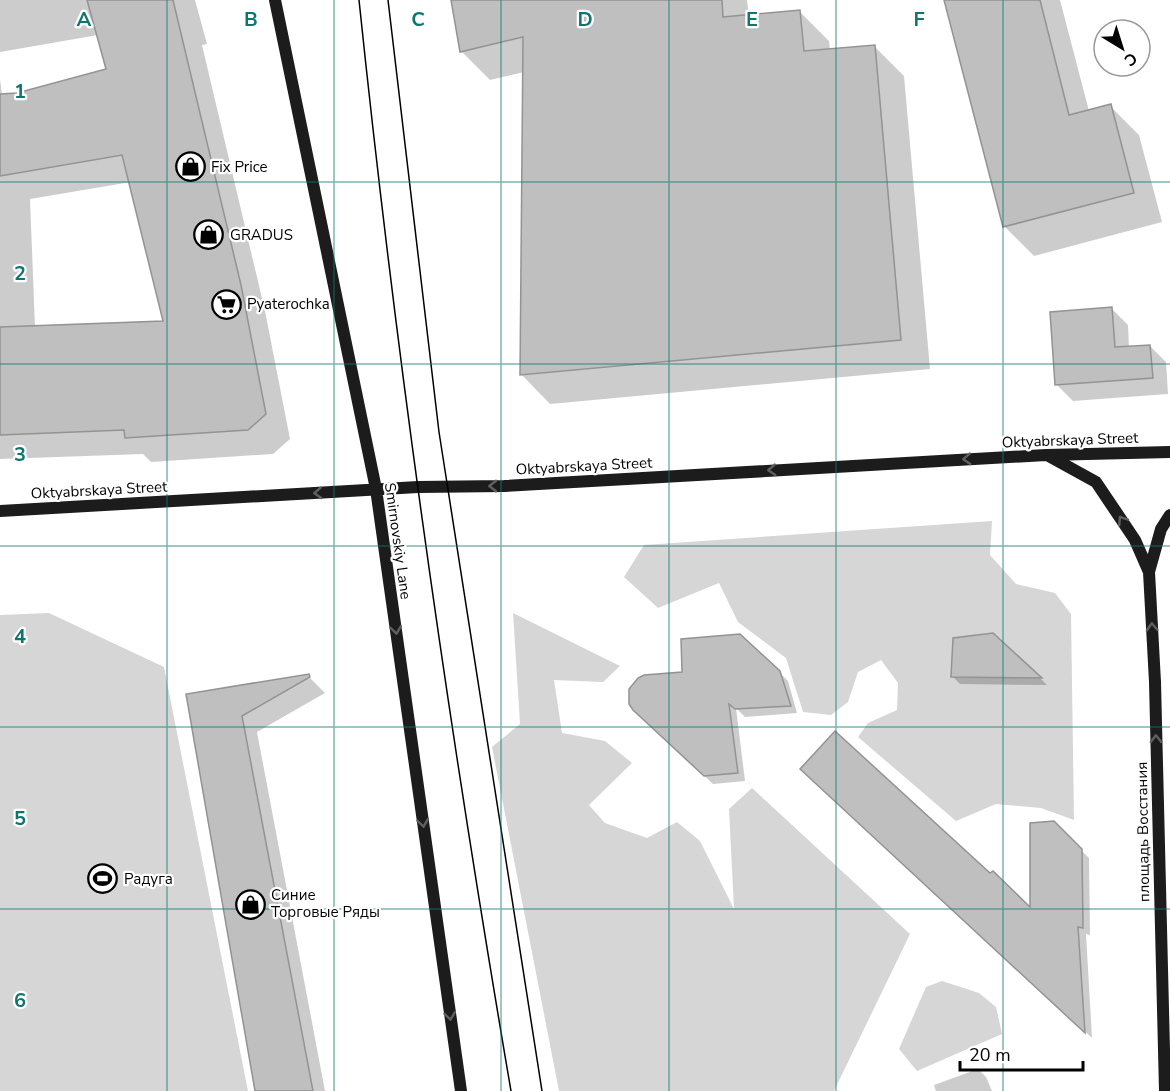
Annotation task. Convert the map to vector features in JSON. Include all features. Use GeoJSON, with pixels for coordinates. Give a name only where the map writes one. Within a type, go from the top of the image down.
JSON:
{"type":"FeatureCollection","features":[{"type":"Feature","properties":{"kind":"main road","name":"Smirnovskiy Lane"},"geometry":{"type":"LineString","coordinates":[[275,0],[376,489],[461,1091]]}},
{"type":"Feature","properties":{"kind":"main road","name":"Oktyabrskaya Street"},"geometry":{"type":"LineString","coordinates":[[0,511],[376,489],[516,485],[1046,455],[1170,452]]}},
{"type":"Feature","properties":{"kind":"main road","name":"площадь Восстания"},"geometry":{"type":"LineString","coordinates":[[1046,455],[1096,482],[1135,540],[1149,572]]}},
{"type":"Feature","properties":{"kind":"main road","name":"площадь Восстания"},"geometry":{"type":"LineString","coordinates":[[1165,1091],[1155,682],[1149,572],[1161,529],[1170,515]]}},
{"type":"Feature","properties":{"kind":"shaded area"},"geometry":{"type":"Polygon","coordinates":[[[992,521],[990,555],[1016,584],[1055,593],[1071,614],[1074,820],[1041,808],[996,804],[956,821],[858,737],[868,723],[897,710],[898,683],[881,660],[858,672],[848,702],[831,715],[803,712],[786,658],[738,622],[719,583],[658,608],[624,577],[644,545],[992,521]]]}},
{"type":"Feature","properties":{"kind":"shaded area","name":"Радуга"},"geometry":{"type":"Polygon","coordinates":[[[49,613],[164,667],[248,1091],[0,1091],[0,615],[49,613]]]}},
{"type":"Feature","properties":{"kind":"shaded area"},"geometry":{"type":"Polygon","coordinates":[[[513,613],[620,666],[603,682],[554,680],[562,733],[605,741],[632,763],[589,805],[605,823],[647,838],[677,822],[700,841],[734,909],[729,809],[752,788],[910,934],[834,1091],[559,1091],[492,747],[520,724],[513,613]]]}},
{"type":"Feature","properties":{"kind":"shaded area"},"geometry":{"type":"Polygon","coordinates":[[[942,981],[979,993],[996,1007],[1002,1034],[917,1071],[899,1049],[926,987],[942,981]]]}},
{"type":"Feature","properties":{"kind":"building"},"geometry":{"type":"Polygon","coordinates":[[[87,0],[173,0],[241,285],[266,414],[248,430],[125,438],[124,430],[0,435],[0,327],[163,321],[122,155],[0,176],[0,94],[17,93],[106,69],[87,0]]]}},
{"type":"Feature","properties":{"kind":"building"},"geometry":{"type":"Polygon","coordinates":[[[451,0],[722,0],[723,17],[800,10],[804,51],[875,45],[901,340],[520,375],[523,37],[460,52],[451,0]]]}},
{"type":"Feature","properties":{"kind":"building"},"geometry":{"type":"Polygon","coordinates":[[[944,0],[1040,0],[1069,115],[1111,104],[1134,193],[1003,227],[944,0]]]}},
{"type":"Feature","properties":{"kind":"building"},"geometry":{"type":"Polygon","coordinates":[[[1112,307],[1115,347],[1150,345],[1153,378],[1055,385],[1050,312],[1112,307]]]}},
{"type":"Feature","properties":{"kind":"building"},"geometry":{"type":"Polygon","coordinates":[[[993,633],[1042,678],[951,677],[953,638],[993,633]]]}},
{"type":"Feature","properties":{"kind":"building"},"geometry":{"type":"Polygon","coordinates":[[[740,634],[780,671],[791,706],[735,709],[729,704],[738,773],[704,776],[633,710],[629,704],[629,689],[638,678],[644,675],[682,672],[681,639],[740,634]]]}},
{"type":"Feature","properties":{"kind":"building","name":"Синие Торговые Ряды"},"geometry":{"type":"Polygon","coordinates":[[[309,674],[310,677],[242,716],[313,1091],[255,1091],[186,694],[309,674]]]}},
{"type":"Feature","properties":{"kind":"building"},"geometry":{"type":"Polygon","coordinates":[[[835,731],[990,873],[993,871],[1030,907],[1030,823],[1054,821],[1082,849],[1083,928],[1078,927],[1085,1033],[800,769],[835,731]]]}},
{"type":"Feature","properties":{"kind":"tram line"},"geometry":{"type":"LineString","coordinates":[[359,0],[390,274],[426,547],[466,819],[511,1091]]}},
{"type":"Feature","properties":{"kind":"tram line"},"geometry":{"type":"LineString","coordinates":[[388,0],[439,432],[542,1091]]}},
{"type":"Feature","properties":{"kind":"place","name":"Fix Price"},"geometry":{"type":"Point","coordinates":[190,167]}},
{"type":"Feature","properties":{"kind":"place","name":"GRADUS"},"geometry":{"type":"Point","coordinates":[209,235]}},
{"type":"Feature","properties":{"kind":"place","name":"Pyaterochka"},"geometry":{"type":"Point","coordinates":[226,304]}},
{"type":"Feature","properties":{"kind":"place","name":"Радуга"},"geometry":{"type":"Point","coordinates":[103,879]}},
{"type":"Feature","properties":{"kind":"place","name":"Синие Торговые Ряды"},"geometry":{"type":"Point","coordinates":[250,904]}}]}
